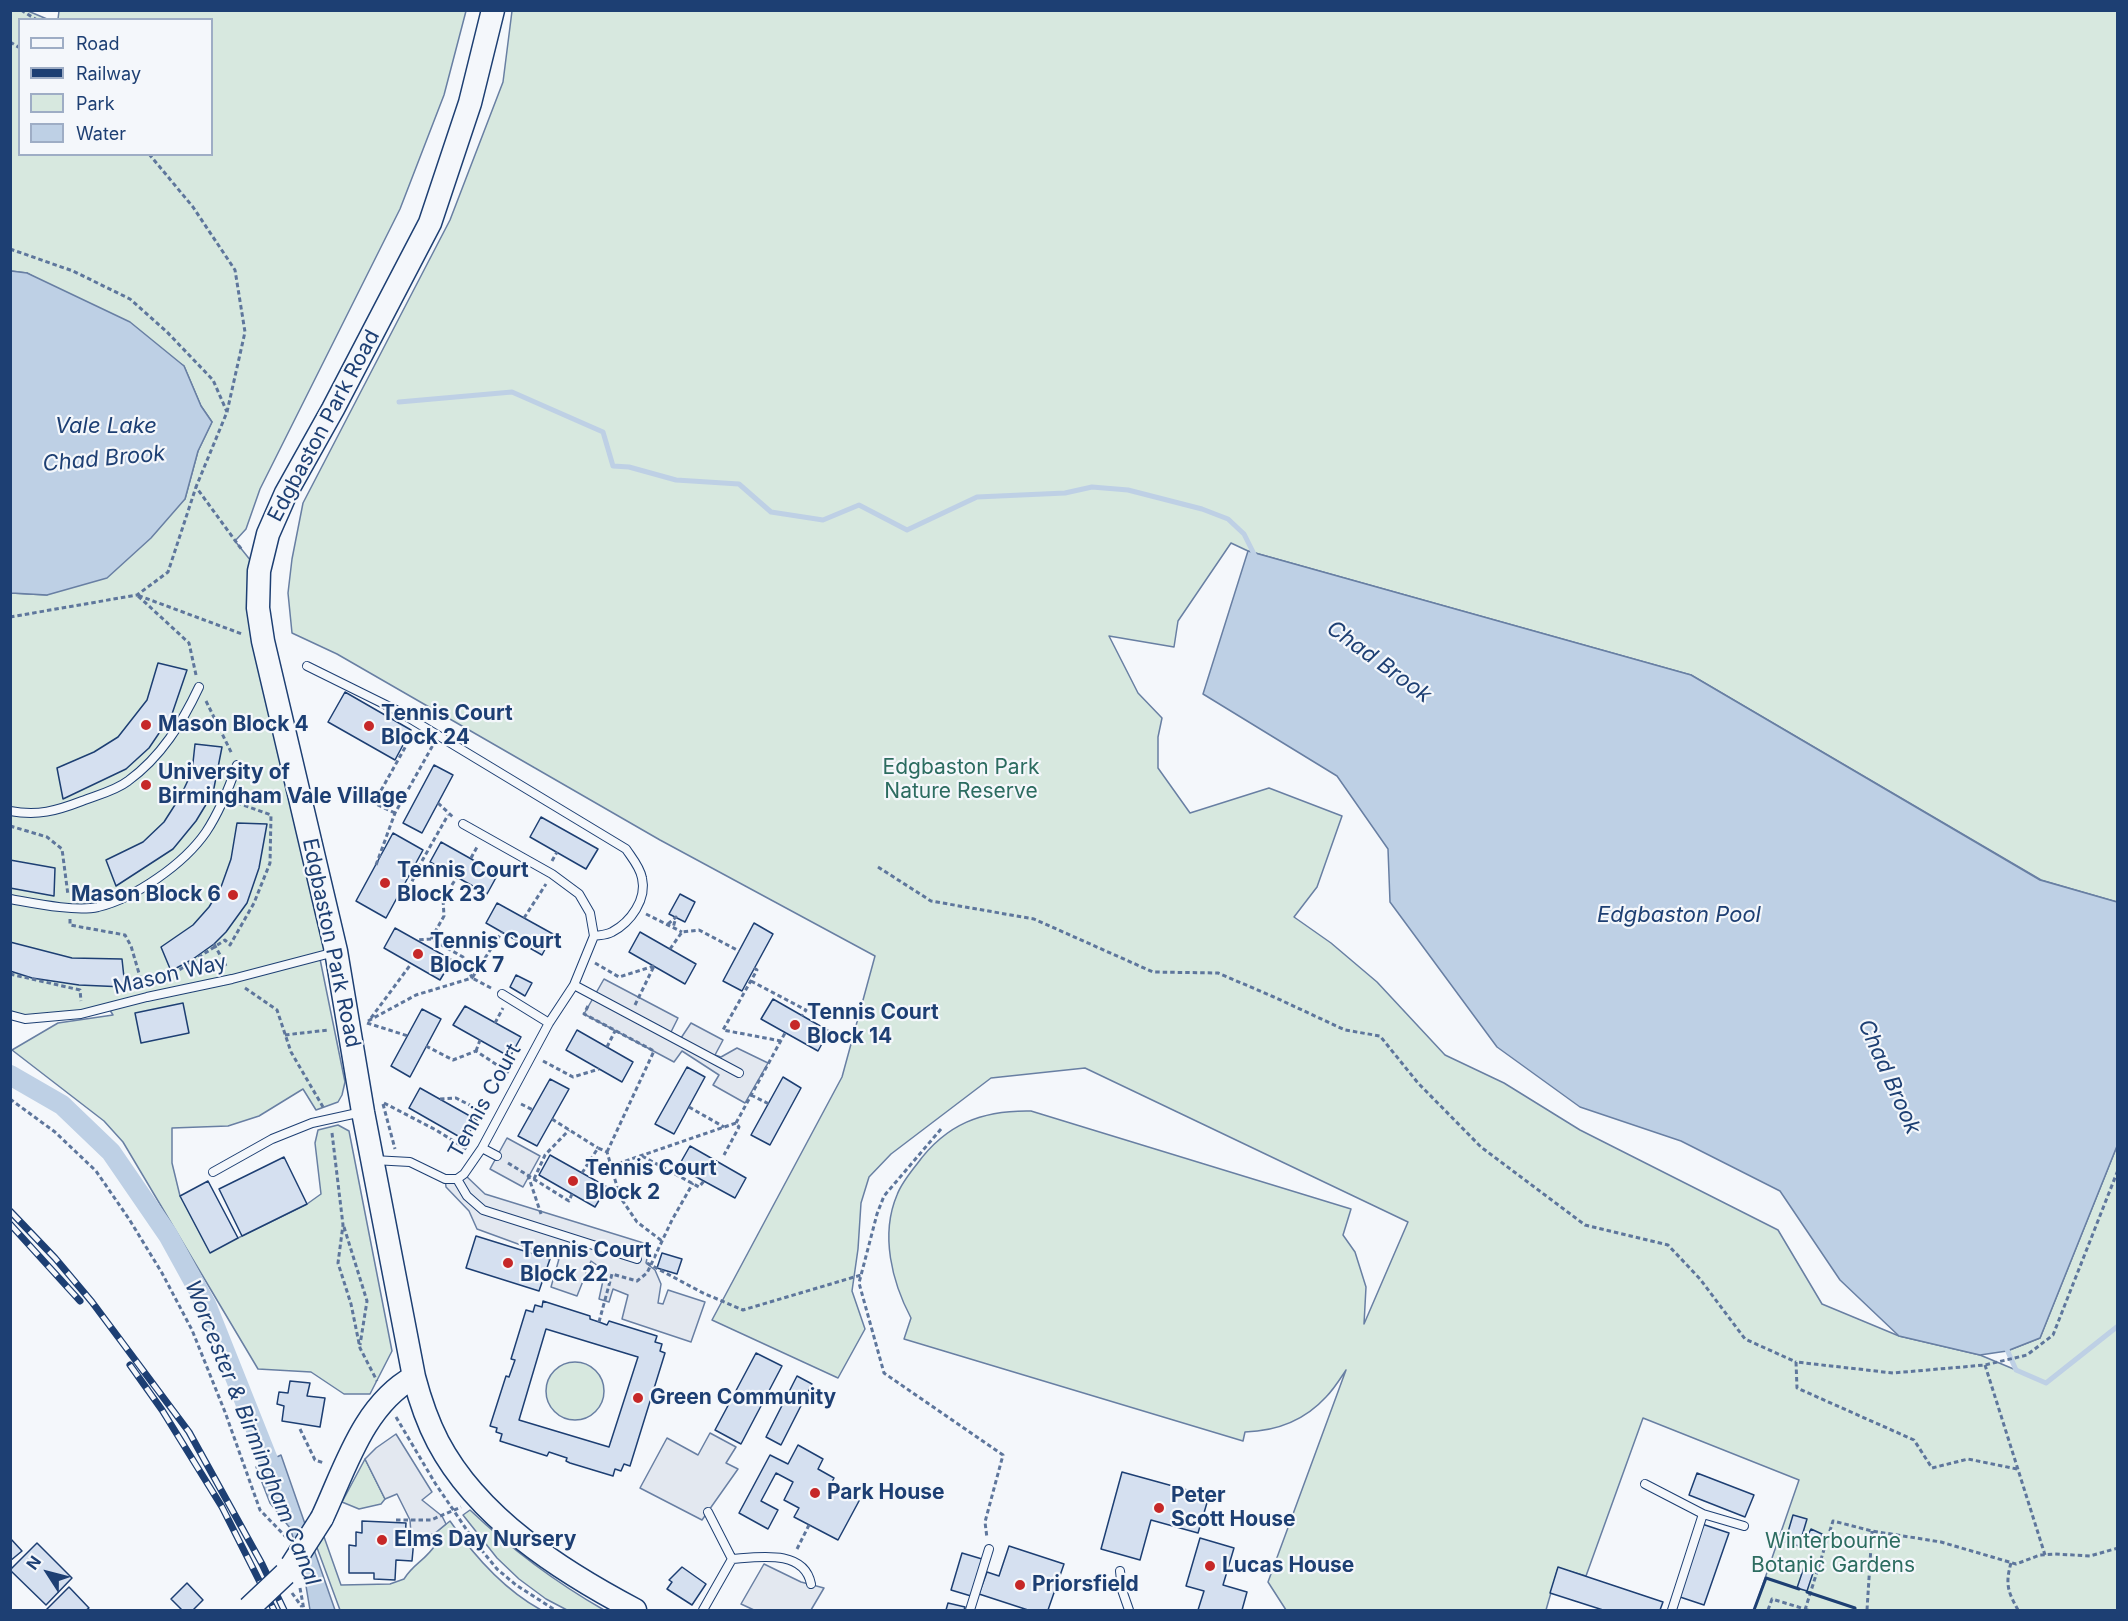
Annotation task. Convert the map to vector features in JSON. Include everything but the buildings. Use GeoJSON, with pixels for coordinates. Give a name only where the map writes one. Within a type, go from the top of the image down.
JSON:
{"type":"FeatureCollection","features":[{"type":"Feature","properties":{"kind":"street","name":"Edgbaston Park Road"},"geometry":{"type":"LineString","coordinates":[[494,10],[470,103],[430,223],[333,410],[286,493],[268,534],[259,571],[258,608],[263,642],[336,951],[361,1024],[363,1112],[414,1377],[424,1412],[439,1443],[479,1501],[540,1552],[597,1590],[634,1611]]}},
{"type":"Feature","properties":{"kind":"street"},"geometry":{"type":"LineString","coordinates":[[248,1610],[292,1577],[362,1432],[386,1398],[414,1377]]}},
{"type":"Feature","properties":{"kind":"lane"},"geometry":{"type":"LineString","coordinates":[[307,666],[396,710],[626,849],[642,877],[643,891],[636,909],[621,927],[610,934],[594,936],[590,913],[579,894],[552,874],[463,824]]}},
{"type":"Feature","properties":{"kind":"lane"},"geometry":{"type":"LineString","coordinates":[[10,811],[30,815],[61,809],[108,792],[127,782],[157,755],[185,719],[199,687]]}},
{"type":"Feature","properties":{"kind":"lane"},"geometry":{"type":"LineString","coordinates":[[10,899],[70,908],[96,908],[128,896],[165,873],[206,832],[225,798],[237,765]]}},
{"type":"Feature","properties":{"kind":"lane","name":"Tennis Court"},"geometry":{"type":"LineString","coordinates":[[372,1160],[410,1162],[445,1179],[457,1179],[465,1174],[480,1152],[549,1023],[574,985],[594,936]]}},
{"type":"Feature","properties":{"kind":"lane","name":"Mason Way"},"geometry":{"type":"LineString","coordinates":[[10,1015],[25,1019],[81,1014],[232,979],[336,951]]}},
{"type":"Feature","properties":{"kind":"lane"},"geometry":{"type":"LineString","coordinates":[[574,985],[739,1073]]}},
{"type":"Feature","properties":{"kind":"lane"},"geometry":{"type":"LineString","coordinates":[[502,994],[549,1023]]}},
{"type":"Feature","properties":{"kind":"lane"},"geometry":{"type":"LineString","coordinates":[[213,1172],[272,1139],[312,1123],[363,1112]]}},
{"type":"Feature","properties":{"kind":"lane"},"geometry":{"type":"LineString","coordinates":[[480,1152],[497,1156]]}},
{"type":"Feature","properties":{"kind":"lane"},"geometry":{"type":"LineString","coordinates":[[457,1179],[467,1196],[483,1210],[637,1259]]}},
{"type":"Feature","properties":{"kind":"lane"},"geometry":{"type":"LineString","coordinates":[[1645,1484],[1703,1514],[1744,1526]]}},
{"type":"Feature","properties":{"kind":"lane"},"geometry":{"type":"LineString","coordinates":[[708,1512],[732,1559]]}},
{"type":"Feature","properties":{"kind":"lane"},"geometry":{"type":"LineString","coordinates":[[1672,1611],[1703,1514]]}},
{"type":"Feature","properties":{"kind":"lane"},"geometry":{"type":"LineString","coordinates":[[970,1611],[989,1549]]}},
{"type":"Feature","properties":{"kind":"lane"},"geometry":{"type":"LineString","coordinates":[[732,1559],[780,1556],[809,1574],[811,1584]]}},
{"type":"Feature","properties":{"kind":"lane"},"geometry":{"type":"LineString","coordinates":[[703,1611],[732,1559]]}},
{"type":"Feature","properties":{"kind":"lane"},"geometry":{"type":"LineString","coordinates":[[1120,1571],[1122,1590],[1129,1611]]}},
{"type":"Feature","properties":{"kind":"path"},"geometry":{"type":"LineString","coordinates":[[21,10],[34,18]]}},
{"type":"Feature","properties":{"kind":"path"},"geometry":{"type":"LineString","coordinates":[[10,617],[137,595],[168,572],[196,487],[227,412],[245,332],[235,270],[193,207],[151,156]]}},
{"type":"Feature","properties":{"kind":"path"},"geometry":{"type":"LineString","coordinates":[[10,249],[73,271],[130,299],[167,332],[213,380],[227,412]]}},
{"type":"Feature","properties":{"kind":"path"},"geometry":{"type":"LineString","coordinates":[[196,487],[259,571]]}},
{"type":"Feature","properties":{"kind":"path"},"geometry":{"type":"LineString","coordinates":[[137,595],[263,642]]}},
{"type":"Feature","properties":{"kind":"path"},"geometry":{"type":"LineString","coordinates":[[137,595],[189,643],[199,687],[237,765]]}},
{"type":"Feature","properties":{"kind":"path"},"geometry":{"type":"LineString","coordinates":[[395,813],[374,803],[418,723]]}},
{"type":"Feature","properties":{"kind":"path"},"geometry":{"type":"LineString","coordinates":[[376,865],[395,813],[438,736]]}},
{"type":"Feature","properties":{"kind":"path"},"geometry":{"type":"LineString","coordinates":[[163,980],[214,945],[225,940],[230,945],[254,903],[270,863],[271,815],[225,798]]}},
{"type":"Feature","properties":{"kind":"path"},"geometry":{"type":"LineString","coordinates":[[438,803],[448,815],[463,824]]}},
{"type":"Feature","properties":{"kind":"path"},"geometry":{"type":"LineString","coordinates":[[406,895],[448,815]]}},
{"type":"Feature","properties":{"kind":"path"},"geometry":{"type":"LineString","coordinates":[[878,867],[931,901],[1034,919],[1153,972],[1218,973],[1345,1030],[1380,1036],[1418,1083],[1481,1147],[1585,1225],[1668,1245],[1700,1279],[1745,1339],[1796,1362],[1893,1373],[1985,1365],[2027,1355],[2053,1335],[2118,1170]]}},
{"type":"Feature","properties":{"kind":"path"},"geometry":{"type":"LineString","coordinates":[[524,918],[552,874]]}},
{"type":"Feature","properties":{"kind":"path"},"geometry":{"type":"LineString","coordinates":[[431,939],[444,916],[443,899],[457,877]]}},
{"type":"Feature","properties":{"kind":"path"},"geometry":{"type":"LineString","coordinates":[[636,909],[682,932],[699,930],[739,951]]}},
{"type":"Feature","properties":{"kind":"path"},"geometry":{"type":"LineString","coordinates":[[668,924],[676,917],[673,928]]}},
{"type":"Feature","properties":{"kind":"path"},"geometry":{"type":"LineString","coordinates":[[285,1035],[361,1024],[416,995],[472,978],[502,932]]}},
{"type":"Feature","properties":{"kind":"path"},"geometry":{"type":"LineString","coordinates":[[670,949],[682,932]]}},
{"type":"Feature","properties":{"kind":"path"},"geometry":{"type":"LineString","coordinates":[[417,940],[431,939],[463,957],[472,978],[502,994]]}},
{"type":"Feature","properties":{"kind":"path"},"geometry":{"type":"LineString","coordinates":[[214,945],[232,979],[277,1010]]}},
{"type":"Feature","properties":{"kind":"path"},"geometry":{"type":"LineString","coordinates":[[586,958],[619,977],[654,966],[631,1014]]}},
{"type":"Feature","properties":{"kind":"path"},"geometry":{"type":"LineString","coordinates":[[361,1024],[411,964]]}},
{"type":"Feature","properties":{"kind":"path"},"geometry":{"type":"LineString","coordinates":[[754,968],[757,970],[723,1030],[781,1041]]}},
{"type":"Feature","properties":{"kind":"path"},"geometry":{"type":"LineString","coordinates":[[10,974],[80,988],[82,1002]]}},
{"type":"Feature","properties":{"kind":"path"},"geometry":{"type":"LineString","coordinates":[[751,981],[806,1010],[802,1016]]}},
{"type":"Feature","properties":{"kind":"path"},"geometry":{"type":"LineString","coordinates":[[134,991],[144,989]]}},
{"type":"Feature","properties":{"kind":"path"},"geometry":{"type":"LineString","coordinates":[[595,995],[584,1014],[654,1052],[607,1152],[620,1197],[637,1222],[662,1241]]}},
{"type":"Feature","properties":{"kind":"path"},"geometry":{"type":"LineString","coordinates":[[361,1024],[408,1036]]}},
{"type":"Feature","properties":{"kind":"path"},"geometry":{"type":"LineString","coordinates":[[607,1047],[615,1031]]}},
{"type":"Feature","properties":{"kind":"path"},"geometry":{"type":"LineString","coordinates":[[611,1166],[736,1123],[785,1033]]}},
{"type":"Feature","properties":{"kind":"path"},"geometry":{"type":"LineString","coordinates":[[426,1046],[453,1060],[476,1051],[480,1040]]}},
{"type":"Feature","properties":{"kind":"path"},"geometry":{"type":"LineString","coordinates":[[476,1051],[518,1079]]}},
{"type":"Feature","properties":{"kind":"path"},"geometry":{"type":"LineString","coordinates":[[532,1055],[573,1077],[599,1069]]}},
{"type":"Feature","properties":{"kind":"path"},"geometry":{"type":"LineString","coordinates":[[751,1095],[769,1104]]}},
{"type":"Feature","properties":{"kind":"path"},"geometry":{"type":"LineString","coordinates":[[440,1099],[456,1098],[497,1119]]}},
{"type":"Feature","properties":{"kind":"path"},"geometry":{"type":"LineString","coordinates":[[10,1099],[55,1132],[96,1171],[129,1219],[162,1273],[192,1330],[260,1510],[288,1539]]}},
{"type":"Feature","properties":{"kind":"path"},"geometry":{"type":"LineString","coordinates":[[383,1102],[480,1152]]}},
{"type":"Feature","properties":{"kind":"path"},"geometry":{"type":"LineString","coordinates":[[689,1107],[724,1127]]}},
{"type":"Feature","properties":{"kind":"path"},"geometry":{"type":"LineString","coordinates":[[552,1119],[607,1152]]}},
{"type":"Feature","properties":{"kind":"path"},"geometry":{"type":"LineString","coordinates":[[724,1155],[739,1127],[736,1123]]}},
{"type":"Feature","properties":{"kind":"path"},"geometry":{"type":"LineString","coordinates":[[436,1130],[439,1125]]}},
{"type":"Feature","properties":{"kind":"path"},"geometry":{"type":"LineString","coordinates":[[940,1129],[884,1196],[859,1282],[884,1373],[1003,1455],[985,1522],[989,1549]]}},
{"type":"Feature","properties":{"kind":"path"},"geometry":{"type":"LineString","coordinates":[[534,1179],[545,1155],[569,1130]]}},
{"type":"Feature","properties":{"kind":"path"},"geometry":{"type":"LineString","coordinates":[[582,1173],[598,1148]]}},
{"type":"Feature","properties":{"kind":"path"},"geometry":{"type":"LineString","coordinates":[[497,1156],[569,1201],[572,1194]]}},
{"type":"Feature","properties":{"kind":"path"},"geometry":{"type":"LineString","coordinates":[[642,1156],[699,1187],[704,1181]]}},
{"type":"Feature","properties":{"kind":"path"},"geometry":{"type":"LineString","coordinates":[[528,1175],[546,1230]]}},
{"type":"Feature","properties":{"kind":"path"},"geometry":{"type":"LineString","coordinates":[[599,1322],[612,1274],[637,1281],[647,1273],[693,1183]]}},
{"type":"Feature","properties":{"kind":"path"},"geometry":{"type":"LineString","coordinates":[[343,1225],[367,1301],[360,1348]]}},
{"type":"Feature","properties":{"kind":"path"},"geometry":{"type":"LineString","coordinates":[[637,1259],[742,1310],[862,1275]]}},
{"type":"Feature","properties":{"kind":"path"},"geometry":{"type":"LineString","coordinates":[[1796,1362],[1797,1388],[1914,1440],[1932,1468],[1968,1459],[2017,1469]]}},
{"type":"Feature","properties":{"kind":"path"},"geometry":{"type":"LineString","coordinates":[[1985,1365],[2045,1555]]}},
{"type":"Feature","properties":{"kind":"path"},"geometry":{"type":"LineString","coordinates":[[300,1430],[315,1460],[343,1472]]}},
{"type":"Feature","properties":{"kind":"path"},"geometry":{"type":"LineString","coordinates":[[396,1520],[431,1520],[479,1501]]}},
{"type":"Feature","properties":{"kind":"path"},"geometry":{"type":"LineString","coordinates":[[1768,1611],[1772,1599],[1806,1610],[1833,1521],[1872,1531],[1941,1542],[2016,1564],[2045,1555],[2090,1556],[2118,1548]]}},
{"type":"Feature","properties":{"kind":"path"},"geometry":{"type":"LineString","coordinates":[[790,1561],[809,1525]]}},
{"type":"Feature","properties":{"kind":"path"},"geometry":{"type":"LineString","coordinates":[[1867,1611],[1872,1531]]}},
{"type":"Feature","properties":{"kind":"path"},"geometry":{"type":"LineString","coordinates":[[2011,1563],[2007,1586],[2018,1611]]}},
{"type":"Feature","properties":{"kind":"path"},"geometry":{"type":"LineString","coordinates":[[292,1577],[303,1610]]}},
{"type":"Feature","properties":{"kind":"path"},"geometry":{"type":"LineString","coordinates":[[292,1577],[303,1610]]}},
{"type":"Feature","properties":{"kind":"green space","name":"University of Birmingham Vale Village"},"geometry":{"type":"Polygon","coordinates":[[[11,11],[28,11],[45,18],[18,18],[18,156],[213,156],[213,18],[58,18],[59,11],[466,11],[444,95],[400,209],[260,489],[246,529],[235,541],[259,571],[336,951],[320,959],[345,1082],[342,1095],[338,1102],[316,1110],[303,1089],[259,1116],[228,1126],[172,1128],[172,1163],[180,1196],[238,1238],[307,1204],[321,1194],[315,1143],[318,1130],[338,1125],[349,1131],[392,1351],[370,1394],[344,1394],[311,1372],[258,1369],[123,1142],[104,1121],[12,1050],[58,1023],[113,1015],[108,1007],[25,1019],[11,1015],[11,593],[47,595],[185,499],[198,451],[212,422],[201,406],[184,366],[27,273],[11,271],[11,11]]]}},
{"type":"Feature","properties":{"kind":"green space"},"geometry":{"type":"Polygon","coordinates":[[[512,11],[2117,11],[2117,902],[2041,880],[1691,675],[1248,551],[1231,543],[1178,621],[1174,647],[1109,636],[1138,693],[1162,718],[1158,737],[1158,768],[1190,813],[1269,788],[1342,816],[1317,887],[1294,917],[1331,943],[1377,982],[1445,1055],[1504,1083],[1580,1130],[1778,1230],[1822,1304],[1899,1336],[1980,1355],[2016,1370],[2007,1351],[2040,1338],[2117,1146],[2117,1610],[1754,1610],[1799,1480],[1643,1418],[1586,1576],[1558,1568],[1546,1610],[1286,1610],[1268,1582],[1346,1370],[1329,1394],[1309,1412],[1279,1427],[1245,1432],[1243,1441],[904,1339],[911,1318],[898,1289],[889,1242],[892,1210],[899,1191],[908,1175],[928,1150],[953,1129],[981,1117],[1013,1111],[1031,1111],[1351,1209],[1343,1235],[1355,1252],[1366,1287],[1364,1324],[1408,1222],[1085,1068],[991,1078],[891,1154],[869,1177],[861,1203],[852,1291],[865,1329],[838,1378],[712,1320],[842,1077],[875,956],[660,840],[337,654],[292,633],[288,593],[303,503],[450,220],[503,82],[512,11]]]}},
{"type":"Feature","properties":{"kind":"green space"},"geometry":{"type":"Polygon","coordinates":[[[575,1362],[586,1364],[599,1375],[604,1391],[602,1402],[591,1415],[575,1420],[564,1418],[551,1407],[546,1391],[548,1380],[559,1367],[575,1362]]]}},
{"type":"Feature","properties":{"kind":"green space"},"geometry":{"type":"Polygon","coordinates":[[[365,1459],[385,1499],[381,1504],[359,1509],[342,1502],[365,1459]]]}},
{"type":"Feature","properties":{"kind":"green space"},"geometry":{"type":"Polygon","coordinates":[[[470,1510],[534,1564],[604,1610],[567,1610],[546,1599],[519,1579],[497,1558],[463,1515],[470,1510]]]}},
{"type":"Feature","properties":{"kind":"green space"},"geometry":{"type":"Polygon","coordinates":[[[450,1521],[490,1571],[527,1602],[541,1610],[340,1610],[316,1545],[323,1534],[341,1585],[390,1584],[404,1579],[428,1554],[436,1544],[434,1534],[450,1521]]]}},
{"type":"Feature","properties":{"kind":"shaded area"},"geometry":{"type":"Polygon","coordinates":[[[604,979],[678,1018],[671,1032],[681,1038],[691,1023],[723,1040],[715,1055],[721,1057],[737,1048],[768,1063],[745,1103],[713,1085],[719,1075],[682,1051],[674,1062],[584,1014],[604,979]]]}},
{"type":"Feature","properties":{"kind":"shaded area"},"geometry":{"type":"Polygon","coordinates":[[[507,1138],[540,1156],[523,1187],[490,1169],[507,1138]]]}},
{"type":"Feature","properties":{"kind":"shaded area"},"geometry":{"type":"Polygon","coordinates":[[[464,1174],[485,1194],[650,1245],[646,1263],[655,1270],[661,1284],[658,1303],[663,1304],[668,1290],[705,1302],[691,1342],[622,1319],[628,1295],[613,1289],[609,1302],[599,1299],[604,1276],[601,1268],[591,1261],[577,1296],[551,1287],[559,1259],[477,1229],[469,1211],[446,1187],[445,1179],[464,1174]]]}},
{"type":"Feature","properties":{"kind":"shaded area"},"geometry":{"type":"Polygon","coordinates":[[[710,1433],[736,1447],[726,1463],[738,1469],[702,1520],[640,1488],[667,1438],[698,1455],[710,1433]]]}},
{"type":"Feature","properties":{"kind":"shaded area"},"geometry":{"type":"Polygon","coordinates":[[[396,1434],[432,1492],[422,1500],[442,1516],[446,1524],[434,1534],[419,1536],[411,1534],[410,1520],[397,1494],[385,1499],[365,1459],[396,1434]]]}},
{"type":"Feature","properties":{"kind":"shaded area"},"geometry":{"type":"Polygon","coordinates":[[[764,1564],[801,1582],[824,1588],[811,1610],[754,1610],[741,1604],[764,1564]]]}},
{"type":"Feature","properties":{"kind":"water","name":"Vale Lake"},"geometry":{"type":"Polygon","coordinates":[[[11,271],[27,273],[130,322],[184,366],[201,406],[212,422],[198,451],[185,499],[151,538],[107,578],[47,595],[11,593],[11,271]]]}},
{"type":"Feature","properties":{"kind":"water","name":"Edgbaston Pool"},"geometry":{"type":"Polygon","coordinates":[[[1248,551],[1691,675],[2040,880],[2117,902],[2117,1146],[2040,1338],[2007,1351],[1980,1355],[1899,1336],[1840,1280],[1780,1191],[1681,1141],[1580,1107],[1497,1047],[1390,902],[1388,849],[1337,776],[1203,694],[1248,551]]]}},
{"type":"Feature","properties":{"kind":"water"},"geometry":{"type":"Polygon","coordinates":[[[281,1455],[335,1610],[310,1610],[303,1568],[290,1528],[270,1503],[256,1467],[281,1455]]]}},
{"type":"Feature","properties":{"kind":"waterway","name":"Chad Brook"},"geometry":{"type":"LineString","coordinates":[[399,402],[512,392],[603,432],[613,466],[629,467],[676,480],[739,484],[771,512],[823,520],[859,505],[907,530],[977,497],[1065,493],[1092,487],[1128,490],[1202,509],[1228,519],[1244,534],[1256,558]]}},
{"type":"Feature","properties":{"kind":"waterway","name":"Worcester & Birmingham Canal"},"geometry":{"type":"LineString","coordinates":[[10,1075],[62,1105],[111,1152],[168,1235],[206,1304],[278,1485]]}},
{"type":"Feature","properties":{"kind":"waterway","name":"Chad Brook"},"geometry":{"type":"LineString","coordinates":[[2005,1345],[2016,1370],[2046,1383],[2118,1326]]}},
{"type":"Feature","properties":{"kind":"railway"},"geometry":{"type":"LineString","coordinates":[[10,1211],[55,1258],[92,1302],[189,1432],[262,1564],[284,1610]]}},
{"type":"Feature","properties":{"kind":"railway"},"geometry":{"type":"LineString","coordinates":[[10,1224],[80,1301]]}},
{"type":"Feature","properties":{"kind":"railway"},"geometry":{"type":"LineString","coordinates":[[130,1365],[162,1410],[222,1507],[274,1610]]}},
{"type":"Feature","properties":{"kind":"wall"},"geometry":{"type":"LineString","coordinates":[[1754,1610],[1766,1578],[1799,1589]]}},
{"type":"Feature","properties":{"kind":"wall"},"geometry":{"type":"LineString","coordinates":[[1807,1592],[1855,1608],[1855,1610]]}},
{"type":"Feature","properties":{"kind":"place","name":"Mason Block 4"},"geometry":{"type":"Point","coordinates":[146,725]}},
{"type":"Feature","properties":{"kind":"place","name":"Tennis Court Block 24"},"geometry":{"type":"Point","coordinates":[369,726]}},
{"type":"Feature","properties":{"kind":"place","name":"University of Birmingham Vale Village"},"geometry":{"type":"Point","coordinates":[146,785]}},
{"type":"Feature","properties":{"kind":"place","name":"Tennis Court Block 23"},"geometry":{"type":"Point","coordinates":[385,883]}},
{"type":"Feature","properties":{"kind":"place","name":"Mason Block 6"},"geometry":{"type":"Point","coordinates":[233,895]}},
{"type":"Feature","properties":{"kind":"place","name":"Tennis Court Block 7"},"geometry":{"type":"Point","coordinates":[418,954]}},
{"type":"Feature","properties":{"kind":"place","name":"Tennis Court Block 14"},"geometry":{"type":"Point","coordinates":[795,1025]}},
{"type":"Feature","properties":{"kind":"place","name":"Tennis Court Block 2"},"geometry":{"type":"Point","coordinates":[573,1181]}},
{"type":"Feature","properties":{"kind":"place","name":"Tennis Court Block 22"},"geometry":{"type":"Point","coordinates":[508,1263]}},
{"type":"Feature","properties":{"kind":"place","name":"Green Community"},"geometry":{"type":"Point","coordinates":[638,1398]}},
{"type":"Feature","properties":{"kind":"place","name":"Park House"},"geometry":{"type":"Point","coordinates":[815,1493]}},
{"type":"Feature","properties":{"kind":"place","name":"Peter Scott House"},"geometry":{"type":"Point","coordinates":[1159,1508]}},
{"type":"Feature","properties":{"kind":"place","name":"Elms Day Nursery"},"geometry":{"type":"Point","coordinates":[382,1540]}},
{"type":"Feature","properties":{"kind":"place","name":"Lucas House"},"geometry":{"type":"Point","coordinates":[1210,1566]}},
{"type":"Feature","properties":{"kind":"place","name":"Priorsfield"},"geometry":{"type":"Point","coordinates":[1020,1585]}},
{"type":"Feature","properties":{"kind":"park label","name":"Edgbaston Park Nature Reserve"},"geometry":{"type":"Point","coordinates":[961,780]}},
{"type":"Feature","properties":{"kind":"park label","name":"Winterbourne Botanic Gardens"},"geometry":{"type":"Point","coordinates":[1833,1554]}}]}
